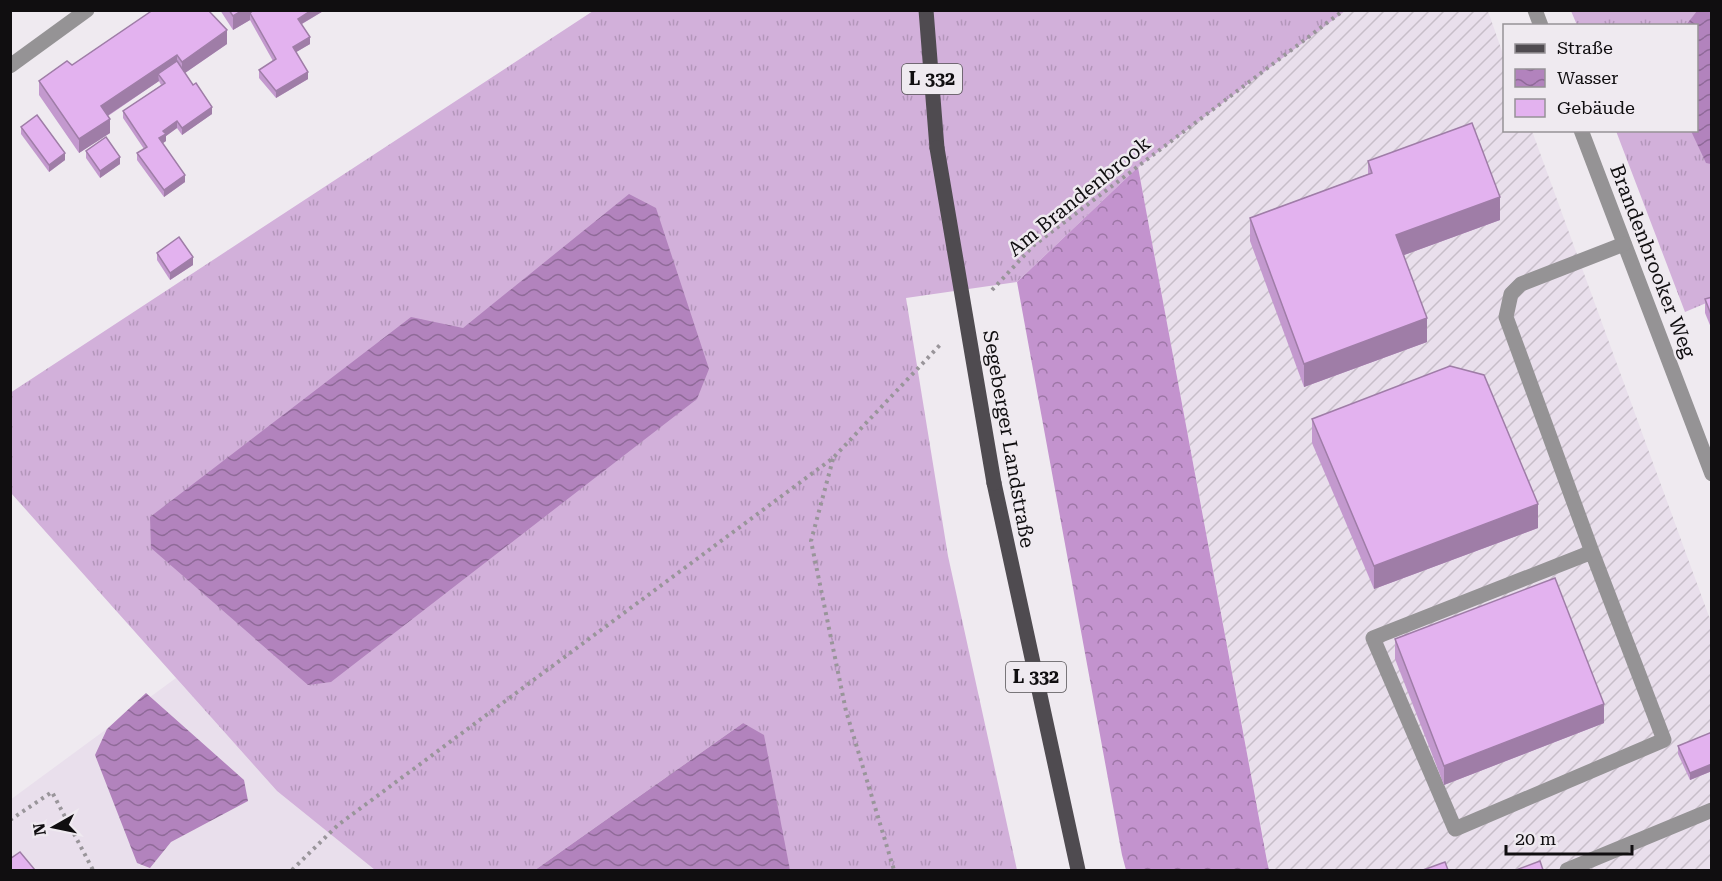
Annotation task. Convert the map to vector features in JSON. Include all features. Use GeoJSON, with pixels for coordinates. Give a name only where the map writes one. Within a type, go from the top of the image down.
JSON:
{"type":"FeatureCollection","features":[{"type":"Feature","properties":{"kind":"main road","name":"Segeberger Landstraße"},"geometry":{"type":"LineString","coordinates":[[926,10],[937,148],[994,483],[1077,870]]}},
{"type":"Feature","properties":{"kind":"street"},"geometry":{"type":"LineString","coordinates":[[10,66],[87,10]]}},
{"type":"Feature","properties":{"kind":"street","name":"Brandenbrooker Weg"},"geometry":{"type":"LineString","coordinates":[[1582,132],[1712,474]]}},
{"type":"Feature","properties":{"kind":"street"},"geometry":{"type":"LineString","coordinates":[[1592,552],[1373,638],[1455,829],[1664,740],[1506,317],[1511,294],[1521,284],[1624,244]]}},
{"type":"Feature","properties":{"kind":"street"},"geometry":{"type":"LineString","coordinates":[[1567,870],[1712,810]]}},
{"type":"Feature","properties":{"kind":"path","name":"Am Brandenbrook"},"geometry":{"type":"LineString","coordinates":[[986,296],[1033,246],[1344,10]]}},
{"type":"Feature","properties":{"kind":"path"},"geometry":{"type":"LineString","coordinates":[[292,870],[338,825],[833,458],[947,338]]}},
{"type":"Feature","properties":{"kind":"path"},"geometry":{"type":"LineString","coordinates":[[833,458],[811,541],[846,711],[894,870]]}},
{"type":"Feature","properties":{"kind":"path"},"geometry":{"type":"LineString","coordinates":[[10,820],[52,792],[93,870]]}},
{"type":"Feature","properties":{"kind":"shaded area"},"geometry":{"type":"Polygon","coordinates":[[[1345,11],[1488,11],[1503,54],[1503,132],[1532,132],[1711,622],[1711,870],[1269,870],[1138,167],[1345,11]]]}},
{"type":"Feature","properties":{"kind":"shaded area"},"geometry":{"type":"Polygon","coordinates":[[[176,678],[277,791],[375,870],[11,870],[10,800],[176,678]]]}},
{"type":"Feature","properties":{"kind":"green space"},"geometry":{"type":"Polygon","coordinates":[[[593,11],[1345,11],[1138,167],[1017,282],[906,298],[948,556],[1017,870],[790,870],[743,723],[535,870],[375,870],[277,791],[11,493],[10,393],[593,11]]]}},
{"type":"Feature","properties":{"kind":"green space"},"geometry":{"type":"Polygon","coordinates":[[[1571,11],[1711,11],[1711,301],[1685,312],[1616,132],[1698,132],[1698,24],[1577,24],[1571,11]]]}},
{"type":"Feature","properties":{"kind":"green space"},"geometry":{"type":"Polygon","coordinates":[[[1138,167],[1269,870],[1126,870],[1122,855],[1017,282],[1138,167]]]}},
{"type":"Feature","properties":{"kind":"water"},"geometry":{"type":"Polygon","coordinates":[[[1697,11],[1711,11],[1711,164],[1706,163],[1691,132],[1698,132],[1698,24],[1687,24],[1697,11]]]}},
{"type":"Feature","properties":{"kind":"water"},"geometry":{"type":"Polygon","coordinates":[[[629,194],[656,208],[709,369],[697,399],[331,682],[308,685],[151,548],[150,517],[411,317],[463,328],[629,194]]]}},
{"type":"Feature","properties":{"kind":"water"},"geometry":{"type":"Polygon","coordinates":[[[146,693],[244,780],[248,801],[171,842],[150,868],[137,863],[95,755],[107,729],[146,693]]]}},
{"type":"Feature","properties":{"kind":"water"},"geometry":{"type":"Polygon","coordinates":[[[743,723],[764,735],[790,870],[535,870],[743,723]]]}},
{"type":"Feature","properties":{"kind":"building"},"geometry":{"type":"Polygon","coordinates":[[[153,10],[208,10],[227,30],[182,62],[177,55],[101,106],[110,119],[79,139],[39,81],[67,61],[72,65],[153,10]]]}},
{"type":"Feature","properties":{"kind":"building"},"geometry":{"type":"Polygon","coordinates":[[[229,10],[243,10],[233,16],[229,10]]]}},
{"type":"Feature","properties":{"kind":"building"},"geometry":{"type":"Polygon","coordinates":[[[254,10],[312,10],[298,19],[310,37],[293,47],[308,72],[276,91],[259,70],[276,59],[250,13],[254,10]]]}},
{"type":"Feature","properties":{"kind":"building"},"geometry":{"type":"Polygon","coordinates":[[[177,61],[212,107],[182,128],[177,121],[163,131],[166,134],[159,138],[185,175],[164,190],[137,153],[147,147],[123,111],[165,83],[158,74],[177,61]]]}},
{"type":"Feature","properties":{"kind":"building"},"geometry":{"type":"Polygon","coordinates":[[[37,115],[65,153],[49,165],[21,127],[37,115]]]}},
{"type":"Feature","properties":{"kind":"building"},"geometry":{"type":"Polygon","coordinates":[[[1472,123],[1500,197],[1396,235],[1427,318],[1304,364],[1250,218],[1372,173],[1368,161],[1472,123]]]}},
{"type":"Feature","properties":{"kind":"building"},"geometry":{"type":"Polygon","coordinates":[[[106,137],[120,157],[100,171],[86,151],[106,137]]]}},
{"type":"Feature","properties":{"kind":"building"},"geometry":{"type":"Polygon","coordinates":[[[179,237],[193,257],[170,273],[157,253],[179,237]]]}},
{"type":"Feature","properties":{"kind":"building"},"geometry":{"type":"Polygon","coordinates":[[[1712,297],[1712,317],[1705,299],[1712,297]]]}},
{"type":"Feature","properties":{"kind":"building"},"geometry":{"type":"Polygon","coordinates":[[[1450,366],[1484,375],[1538,504],[1374,566],[1312,419],[1450,366]]]}},
{"type":"Feature","properties":{"kind":"building"},"geometry":{"type":"Polygon","coordinates":[[[1555,578],[1604,704],[1444,766],[1395,639],[1555,578]]]}},
{"type":"Feature","properties":{"kind":"building"},"geometry":{"type":"Polygon","coordinates":[[[1712,732],[1712,764],[1690,773],[1678,746],[1712,732]]]}},
{"type":"Feature","properties":{"kind":"building"},"geometry":{"type":"Polygon","coordinates":[[[20,852],[35,870],[10,870],[10,859],[20,852]]]}},
{"type":"Feature","properties":{"kind":"building"},"geometry":{"type":"Polygon","coordinates":[[[1540,861],[1543,870],[1516,870],[1540,861]]]}},
{"type":"Feature","properties":{"kind":"building"},"geometry":{"type":"Polygon","coordinates":[[[1445,862],[1448,870],[1423,870],[1445,862]]]}}]}
